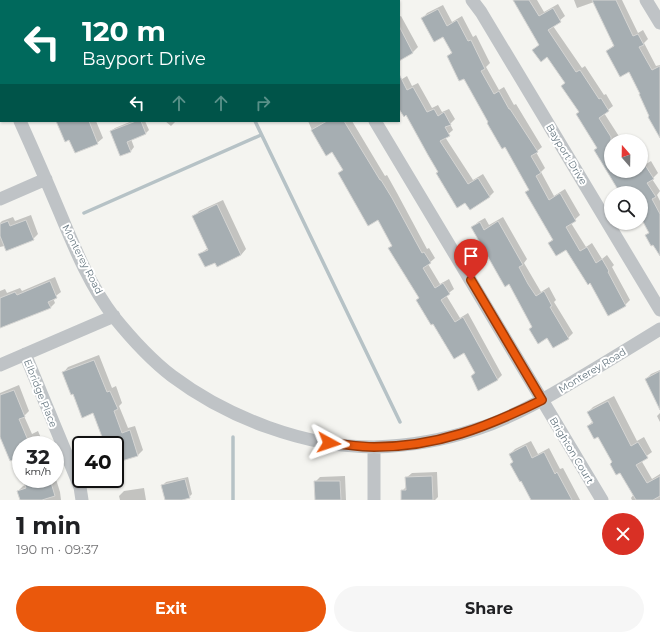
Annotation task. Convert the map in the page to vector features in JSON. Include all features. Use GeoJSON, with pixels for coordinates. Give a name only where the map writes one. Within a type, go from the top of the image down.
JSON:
{"type":"FeatureCollection","features":[{"type":"Feature","properties":{"kind":"street","name":"Bayport Drive"},"geometry":{"type":"LineString","coordinates":[[472,0],[481,12],[660,310]]}},
{"type":"Feature","properties":{"kind":"street"},"geometry":{"type":"LineString","coordinates":[[646,0],[660,23]]}},
{"type":"Feature","properties":{"kind":"street","name":"Monterey Road"},"geometry":{"type":"LineString","coordinates":[[20,122],[81,261],[93,285],[114,316],[143,349],[172,376],[211,402],[253,422],[294,435],[329,443],[374,447],[445,438],[478,429],[503,419],[542,400],[660,329]]}},
{"type":"Feature","properties":{"kind":"street"},"geometry":{"type":"LineString","coordinates":[[376,122],[542,400]]}},
{"type":"Feature","properties":{"kind":"street"},"geometry":{"type":"LineString","coordinates":[[0,198],[46,179]]}},
{"type":"Feature","properties":{"kind":"street"},"geometry":{"type":"LineString","coordinates":[[0,365],[114,316]]}},
{"type":"Feature","properties":{"kind":"street","name":"Elbridge Place"},"geometry":{"type":"LineString","coordinates":[[25,354],[80,487],[82,500]]}},
{"type":"Feature","properties":{"kind":"street","name":"Brighton Court"},"geometry":{"type":"LineString","coordinates":[[542,400],[602,500]]}},
{"type":"Feature","properties":{"kind":"street"},"geometry":{"type":"LineString","coordinates":[[374,447],[374,500]]}},
{"type":"Feature","properties":{"kind":"building"},"geometry":{"type":"Polygon","coordinates":[[[513,0],[529,0],[539,16],[553,8],[561,22],[548,30],[576,72],[580,70],[599,99],[601,98],[609,111],[599,118],[609,134],[604,134],[604,167],[594,150],[597,148],[576,114],[579,112],[561,86],[565,83],[547,57],[541,62],[532,50],[539,45],[513,0]]]}},
{"type":"Feature","properties":{"kind":"building"},"geometry":{"type":"Polygon","coordinates":[[[592,0],[616,0],[633,36],[638,34],[644,45],[639,47],[652,70],[660,66],[660,138],[648,117],[649,116],[640,94],[629,72],[620,77],[606,51],[614,46],[592,0]]]}},
{"type":"Feature","properties":{"kind":"building"},"geometry":{"type":"Polygon","coordinates":[[[438,9],[447,26],[457,20],[468,41],[471,40],[485,69],[481,71],[494,94],[499,91],[509,109],[538,152],[531,156],[541,173],[536,176],[549,200],[560,193],[576,221],[566,227],[580,251],[587,247],[596,263],[602,259],[626,306],[608,316],[590,283],[588,285],[566,250],[556,256],[548,243],[553,240],[525,192],[529,190],[505,147],[502,149],[464,79],[459,81],[447,56],[452,53],[443,37],[434,42],[421,18],[438,9]]]}},
{"type":"Feature","properties":{"kind":"building"},"geometry":{"type":"Polygon","coordinates":[[[400,28],[413,53],[400,60],[400,28]]]}},
{"type":"Feature","properties":{"kind":"building"},"geometry":{"type":"Polygon","coordinates":[[[400,76],[407,90],[413,87],[427,112],[434,109],[438,116],[444,112],[451,125],[445,127],[450,136],[440,141],[468,184],[478,178],[490,197],[470,210],[465,203],[457,208],[436,173],[438,172],[406,115],[404,117],[400,111],[400,76]]]}},
{"type":"Feature","properties":{"kind":"building"},"geometry":{"type":"Polygon","coordinates":[[[56,122],[89,122],[98,144],[75,153],[69,140],[65,142],[56,122]]]}},
{"type":"Feature","properties":{"kind":"building"},"geometry":{"type":"Polygon","coordinates":[[[133,122],[141,122],[146,134],[127,142],[131,152],[120,156],[110,131],[133,122]]]}},
{"type":"Feature","properties":{"kind":"building"},"geometry":{"type":"Polygon","coordinates":[[[325,122],[345,122],[392,198],[422,253],[424,252],[431,263],[423,268],[435,288],[443,283],[450,294],[441,300],[455,322],[463,317],[498,380],[478,391],[471,376],[475,373],[464,353],[454,359],[433,324],[431,325],[416,300],[419,298],[388,248],[392,246],[378,220],[368,226],[338,173],[343,170],[332,152],[326,156],[311,130],[325,122]]]}},
{"type":"Feature","properties":{"kind":"building"},"geometry":{"type":"Polygon","coordinates":[[[648,170],[654,179],[647,183],[656,197],[652,199],[660,214],[660,256],[653,245],[651,246],[645,235],[649,233],[647,230],[648,186],[616,186],[611,178],[648,178],[648,170]]]}},
{"type":"Feature","properties":{"kind":"building"},"geometry":{"type":"Polygon","coordinates":[[[217,204],[241,255],[217,267],[215,263],[205,267],[198,254],[208,250],[192,216],[217,204]]]}},
{"type":"Feature","properties":{"kind":"building"},"geometry":{"type":"Polygon","coordinates":[[[26,220],[34,240],[6,251],[0,236],[0,224],[8,221],[10,226],[26,220]]]}},
{"type":"Feature","properties":{"kind":"building"},"geometry":{"type":"Polygon","coordinates":[[[498,221],[523,265],[519,267],[528,284],[536,296],[544,291],[552,306],[550,307],[569,339],[553,348],[547,338],[538,344],[529,329],[532,327],[509,284],[505,287],[471,227],[480,222],[484,230],[498,221]]]}},
{"type":"Feature","properties":{"kind":"building"},"geometry":{"type":"Polygon","coordinates":[[[50,281],[57,298],[48,302],[51,308],[0,328],[0,298],[15,292],[17,295],[50,281]]]}},
{"type":"Feature","properties":{"kind":"building"},"geometry":{"type":"Polygon","coordinates":[[[94,360],[107,392],[110,391],[118,409],[114,411],[122,433],[130,430],[138,456],[124,460],[124,436],[102,436],[93,413],[82,418],[73,394],[71,395],[62,372],[94,360]]]}},
{"type":"Feature","properties":{"kind":"building"},"geometry":{"type":"Polygon","coordinates":[[[660,371],[660,410],[645,379],[660,371]]]}},
{"type":"Feature","properties":{"kind":"building"},"geometry":{"type":"Polygon","coordinates":[[[14,390],[25,417],[19,419],[26,436],[12,436],[12,460],[10,461],[0,437],[0,395],[14,390]]]}},
{"type":"Feature","properties":{"kind":"building"},"geometry":{"type":"Polygon","coordinates":[[[608,401],[631,446],[638,442],[648,458],[636,465],[647,483],[660,476],[660,496],[653,500],[636,500],[620,473],[616,475],[610,464],[612,462],[598,437],[594,439],[587,426],[593,423],[587,412],[608,401]]]}},
{"type":"Feature","properties":{"kind":"building"},"geometry":{"type":"Polygon","coordinates":[[[526,445],[532,458],[544,452],[555,474],[557,472],[572,500],[531,500],[510,464],[513,462],[509,454],[526,445]]]}},
{"type":"Feature","properties":{"kind":"building"},"geometry":{"type":"Polygon","coordinates":[[[432,476],[433,500],[401,500],[401,490],[406,490],[405,477],[432,476]]]}},
{"type":"Feature","properties":{"kind":"building"},"geometry":{"type":"Polygon","coordinates":[[[185,479],[190,498],[182,500],[165,500],[161,485],[185,479]]]}},
{"type":"Feature","properties":{"kind":"building"},"geometry":{"type":"Polygon","coordinates":[[[314,481],[340,481],[341,500],[315,500],[314,481]]]}},
{"type":"Feature","properties":{"kind":"building"},"geometry":{"type":"Polygon","coordinates":[[[26,488],[53,488],[55,496],[42,500],[20,500],[17,491],[26,488]]]}},
{"type":"Feature","properties":{"kind":"waterway"},"geometry":{"type":"LineString","coordinates":[[255,122],[400,422]]}},
{"type":"Feature","properties":{"kind":"waterway"},"geometry":{"type":"LineString","coordinates":[[84,213],[261,135]]}},
{"type":"Feature","properties":{"kind":"waterway"},"geometry":{"type":"LineString","coordinates":[[233,437],[233,500]]}},
{"type":"Feature","properties":{"kind":"route"},"geometry":{"type":"LineString","coordinates":[[329,443],[374,447],[445,438],[478,429],[503,419],[542,400],[471,280]]}}]}
